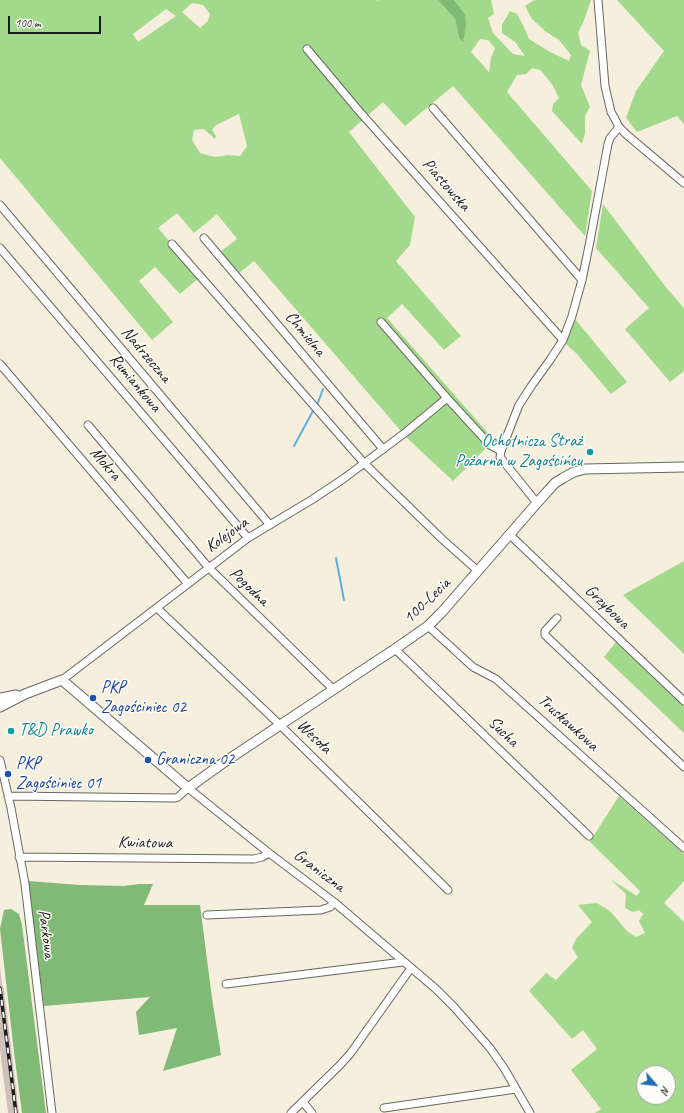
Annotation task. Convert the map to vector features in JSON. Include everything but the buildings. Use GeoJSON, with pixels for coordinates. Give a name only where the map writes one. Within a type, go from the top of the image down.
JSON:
{"type":"FeatureCollection","features":[{"type":"Feature","properties":{"kind":"street"},"geometry":{"type":"LineString","coordinates":[[598,0],[605,86],[611,112],[619,127],[627,135],[684,183]]}},
{"type":"Feature","properties":{"kind":"street","name":"Piastowska"},"geometry":{"type":"LineString","coordinates":[[307,50],[359,111],[563,340]]}},
{"type":"Feature","properties":{"kind":"street"},"geometry":{"type":"LineString","coordinates":[[433,108],[582,280]]}},
{"type":"Feature","properties":{"kind":"street"},"geometry":{"type":"LineString","coordinates":[[537,503],[500,457],[519,405],[563,340],[572,316],[582,280],[608,144],[610,138],[619,127]]}},
{"type":"Feature","properties":{"kind":"street","name":"Nadrzeczna"},"geometry":{"type":"LineString","coordinates":[[0,205],[270,525]]}},
{"type":"Feature","properties":{"kind":"street","name":"Chmielna"},"geometry":{"type":"LineString","coordinates":[[204,238],[383,449]]}},
{"type":"Feature","properties":{"kind":"street"},"geometry":{"type":"LineString","coordinates":[[172,244],[364,463],[442,539],[478,571]]}},
{"type":"Feature","properties":{"kind":"street","name":"Rumiankowa"},"geometry":{"type":"LineString","coordinates":[[0,248],[248,538]]}},
{"type":"Feature","properties":{"kind":"street"},"geometry":{"type":"LineString","coordinates":[[381,322],[490,445],[502,450]]}},
{"type":"Feature","properties":{"kind":"street","name":"Mokra"},"geometry":{"type":"LineString","coordinates":[[0,364],[188,584]]}},
{"type":"Feature","properties":{"kind":"street","name":"Kolejowa"},"geometry":{"type":"LineString","coordinates":[[0,707],[25,694],[62,680],[248,538],[319,496],[406,432],[447,398]]}},
{"type":"Feature","properties":{"kind":"street","name":"Pogodna"},"geometry":{"type":"LineString","coordinates":[[88,425],[209,568],[334,690]]}},
{"type":"Feature","properties":{"kind":"street","name":"100-Lecia"},"geometry":{"type":"LineString","coordinates":[[188,788],[428,626],[555,483],[574,472],[585,469],[684,467]]}},
{"type":"Feature","properties":{"kind":"street","name":"Grzybowa"},"geometry":{"type":"LineString","coordinates":[[509,534],[684,701]]}},
{"type":"Feature","properties":{"kind":"street","name":"Wesoła"},"geometry":{"type":"LineString","coordinates":[[157,608],[280,725],[448,890]]}},
{"type":"Feature","properties":{"kind":"street"},"geometry":{"type":"LineString","coordinates":[[557,618],[545,631],[545,635],[550,641],[684,767]]}},
{"type":"Feature","properties":{"kind":"street","name":"Truskawkowa"},"geometry":{"type":"LineString","coordinates":[[428,626],[473,667],[496,679],[684,848]]}},
{"type":"Feature","properties":{"kind":"street","name":"Sucha"},"geometry":{"type":"LineString","coordinates":[[395,649],[589,836]]}},
{"type":"Feature","properties":{"kind":"street","name":"Graniczna"},"geometry":{"type":"LineString","coordinates":[[62,680],[188,788],[268,852],[334,902],[436,989],[490,1048],[504,1068],[530,1113]]}},
{"type":"Feature","properties":{"kind":"street","name":"Kolejowa"},"geometry":{"type":"LineString","coordinates":[[0,698],[25,694]]}},
{"type":"Feature","properties":{"kind":"street","name":"Parkowa"},"geometry":{"type":"LineString","coordinates":[[0,760],[25,884],[52,1113]]}},
{"type":"Feature","properties":{"kind":"street"},"geometry":{"type":"LineString","coordinates":[[8,796],[175,798],[188,788]]}},
{"type":"Feature","properties":{"kind":"street","name":"Kwiatowa"},"geometry":{"type":"LineString","coordinates":[[19,856],[254,859],[262,857],[268,852]]}},
{"type":"Feature","properties":{"kind":"street"},"geometry":{"type":"LineString","coordinates":[[207,915],[322,910],[330,907],[334,902]]}},
{"type":"Feature","properties":{"kind":"street"},"geometry":{"type":"LineString","coordinates":[[226,984],[403,962]]}},
{"type":"Feature","properties":{"kind":"street"},"geometry":{"type":"LineString","coordinates":[[291,1113],[350,1054],[411,968]]}},
{"type":"Feature","properties":{"kind":"street"},"geometry":{"type":"LineString","coordinates":[[384,1108],[516,1089]]}},
{"type":"Feature","properties":{"kind":"street"},"geometry":{"type":"LineString","coordinates":[[303,1102],[312,1113]]}},
{"type":"Feature","properties":{"kind":"shaded area"},"geometry":{"type":"Polygon","coordinates":[[[0,966],[19,1113],[8,1113],[0,1050],[0,966]]]}},
{"type":"Feature","properties":{"kind":"green space"},"geometry":{"type":"Polygon","coordinates":[[[0,0],[438,0],[455,19],[459,38],[465,14],[454,0],[491,0],[494,14],[488,18],[493,33],[513,54],[525,56],[515,42],[502,33],[502,25],[510,11],[517,14],[529,39],[550,52],[569,61],[571,55],[559,40],[545,31],[532,19],[525,6],[534,0],[591,0],[583,23],[578,32],[581,45],[590,51],[581,85],[590,107],[585,116],[585,133],[582,144],[552,111],[553,104],[559,98],[552,84],[540,70],[532,68],[526,74],[517,75],[507,92],[592,191],[585,236],[453,86],[405,126],[383,102],[349,132],[415,217],[410,245],[396,261],[461,336],[444,350],[402,304],[387,318],[494,440],[453,481],[407,438],[254,261],[238,274],[219,253],[237,239],[217,214],[194,233],[177,213],[158,228],[200,277],[180,294],[155,267],[139,281],[173,322],[152,340],[0,158],[0,0]],[[192,3],[182,12],[200,28],[208,21],[210,14],[203,5],[192,3]],[[166,9],[133,34],[138,42],[176,16],[166,9]],[[480,39],[471,52],[489,72],[491,58],[495,48],[488,40],[480,39]],[[239,114],[216,125],[212,130],[216,136],[215,139],[204,129],[194,130],[192,140],[200,153],[215,157],[228,155],[240,156],[247,146],[239,114]]]}},
{"type":"Feature","properties":{"kind":"green space"},"geometry":{"type":"Polygon","coordinates":[[[438,0],[454,0],[465,14],[466,26],[463,42],[459,38],[455,19],[438,0]]]}},
{"type":"Feature","properties":{"kind":"green space"},"geometry":{"type":"Polygon","coordinates":[[[617,0],[684,0],[684,124],[677,116],[637,132],[626,118],[636,91],[664,51],[617,0]]]}},
{"type":"Feature","properties":{"kind":"green space"},"geometry":{"type":"Polygon","coordinates":[[[603,204],[665,286],[684,308],[684,371],[670,382],[625,329],[649,308],[596,248],[603,204]]]}},
{"type":"Feature","properties":{"kind":"green space"},"geometry":{"type":"Polygon","coordinates":[[[575,319],[627,382],[611,394],[576,353],[565,343],[575,319]]]}},
{"type":"Feature","properties":{"kind":"green space"},"geometry":{"type":"Polygon","coordinates":[[[684,561],[684,654],[623,595],[684,561]]]}},
{"type":"Feature","properties":{"kind":"green space"},"geometry":{"type":"Polygon","coordinates":[[[616,642],[684,706],[684,733],[604,657],[616,642]]]}},
{"type":"Feature","properties":{"kind":"green space"},"geometry":{"type":"Polygon","coordinates":[[[619,796],[684,854],[684,881],[664,903],[684,922],[684,1113],[595,1113],[601,1109],[571,1070],[597,1049],[583,1030],[572,1039],[529,991],[546,973],[556,980],[578,957],[572,948],[576,939],[592,922],[578,905],[597,903],[610,911],[627,931],[636,937],[645,933],[639,921],[643,914],[639,910],[633,912],[625,908],[626,894],[610,879],[637,896],[640,891],[589,841],[619,796]]]}},
{"type":"Feature","properties":{"kind":"green space"},"geometry":{"type":"Polygon","coordinates":[[[28,881],[80,885],[124,886],[153,884],[144,905],[200,905],[221,1055],[163,1071],[177,1028],[139,1035],[136,1012],[150,997],[44,1006],[31,919],[28,881]]]}},
{"type":"Feature","properties":{"kind":"green space"},"geometry":{"type":"Polygon","coordinates":[[[11,909],[19,914],[22,925],[46,1113],[22,1113],[0,929],[4,910],[11,909]]]}},
{"type":"Feature","properties":{"kind":"waterway"},"geometry":{"type":"LineString","coordinates":[[317,405],[323,389]]}},
{"type":"Feature","properties":{"kind":"waterway"},"geometry":{"type":"LineString","coordinates":[[294,446],[314,409]]}},
{"type":"Feature","properties":{"kind":"waterway"},"geometry":{"type":"LineString","coordinates":[[336,558],[344,600]]}},
{"type":"Feature","properties":{"kind":"railway"},"geometry":{"type":"LineString","coordinates":[[0,988],[16,1113]]}},
{"type":"Feature","properties":{"kind":"place","name":"Ochotnicza Straż Pożarna w Zagościńcu"},"geometry":{"type":"Point","coordinates":[590,452]}},
{"type":"Feature","properties":{"kind":"place","name":"PKP Zagościniec 02"},"geometry":{"type":"Point","coordinates":[93,698]}},
{"type":"Feature","properties":{"kind":"place","name":"T&D Prawko"},"geometry":{"type":"Point","coordinates":[11,731]}},
{"type":"Feature","properties":{"kind":"place","name":"Graniczna 02"},"geometry":{"type":"Point","coordinates":[148,760]}},
{"type":"Feature","properties":{"kind":"place","name":"PKP Zagościniec 01"},"geometry":{"type":"Point","coordinates":[8,774]}}]}
